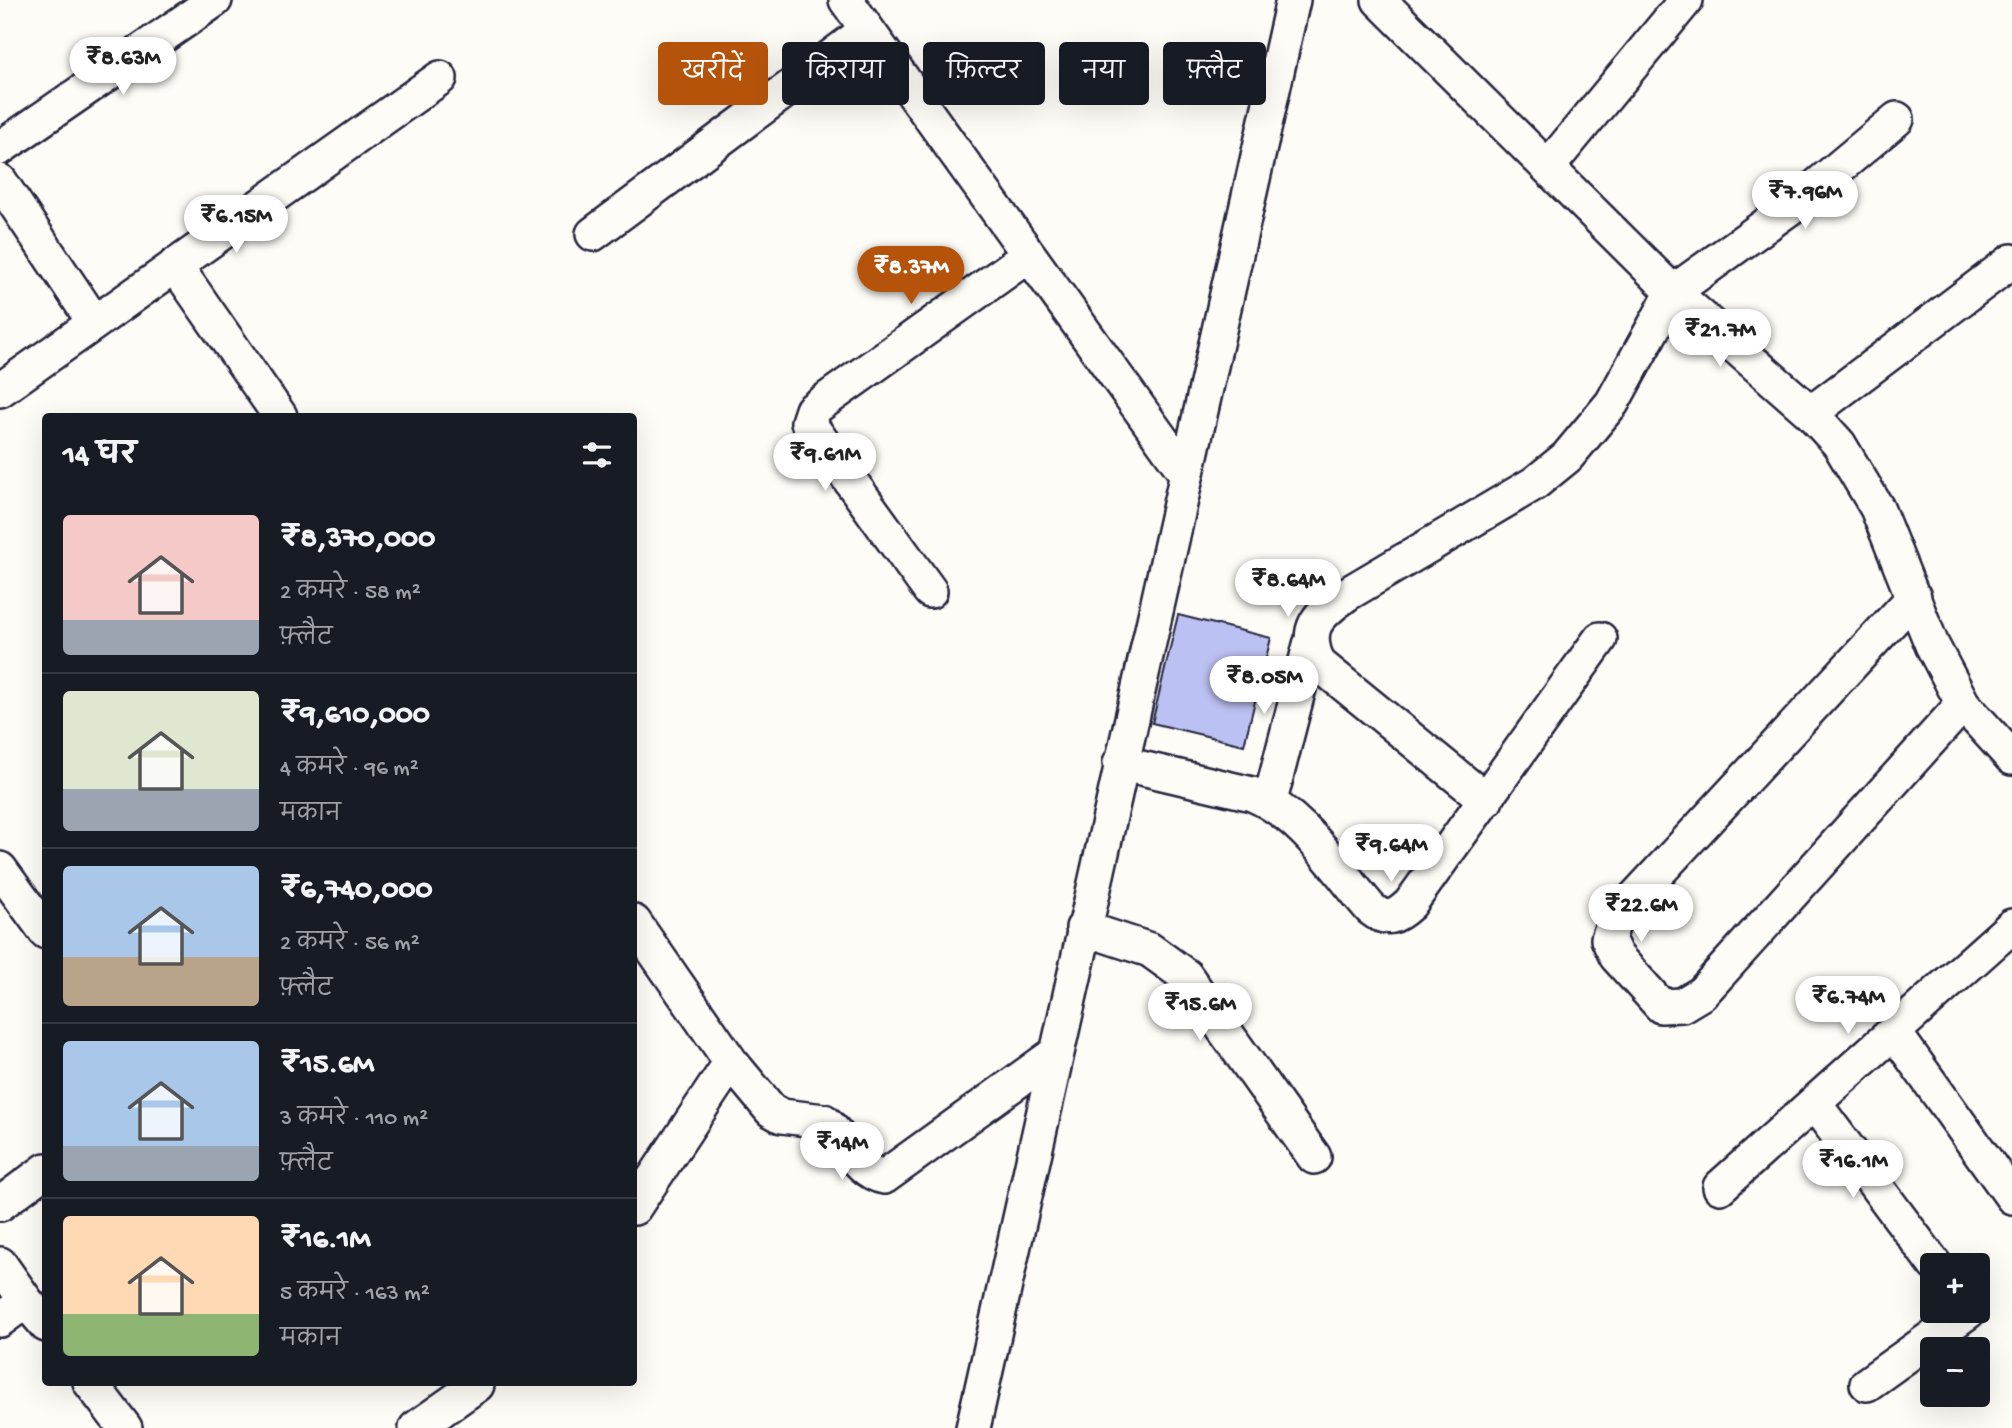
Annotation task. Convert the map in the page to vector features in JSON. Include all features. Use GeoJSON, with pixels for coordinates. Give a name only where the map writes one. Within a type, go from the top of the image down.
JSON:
{"type":"FeatureCollection","features":[{"type":"Feature","properties":{"kind":"street"},"geometry":{"type":"LineString","coordinates":[[0,148],[215,0]]}},
{"type":"Feature","properties":{"kind":"street"},"geometry":{"type":"LineString","coordinates":[[846,0],[1185,472]]}},
{"type":"Feature","properties":{"kind":"street"},"geometry":{"type":"LineString","coordinates":[[972,1428],[1119,763],[1293,0]]}},
{"type":"Feature","properties":{"kind":"street"},"geometry":{"type":"LineString","coordinates":[[1379,0],[1673,292],[1811,413],[1839,444],[1877,508],[1932,645],[1963,704],[2012,758]]}},
{"type":"Feature","properties":{"kind":"street"},"geometry":{"type":"LineString","coordinates":[[1548,167],[1686,0]]}},
{"type":"Feature","properties":{"kind":"street"},"geometry":{"type":"LineString","coordinates":[[593,234],[867,30]]}},
{"type":"Feature","properties":{"kind":"street"},"geometry":{"type":"LineString","coordinates":[[0,390],[440,78]]}},
{"type":"Feature","properties":{"kind":"street"},"geometry":{"type":"LineString","coordinates":[[1270,801],[1313,628],[1324,611],[1535,483],[1567,457],[1612,403],[1673,292],[1794,205],[1897,119]]}},
{"type":"Feature","properties":{"kind":"street"},"geometry":{"type":"LineString","coordinates":[[0,181],[93,322]]}},
{"type":"Feature","properties":{"kind":"street"},"geometry":{"type":"LineString","coordinates":[[930,591],[808,422],[812,410],[1028,255]]}},
{"type":"Feature","properties":{"kind":"street"},"geometry":{"type":"LineString","coordinates":[[1811,413],[2012,261]]}},
{"type":"Feature","properties":{"kind":"street"},"geometry":{"type":"LineString","coordinates":[[175,265],[278,413]]}},
{"type":"Feature","properties":{"kind":"street"},"geometry":{"type":"LineString","coordinates":[[1914,597],[1615,919],[1608,939],[1616,956],[1661,1006],[1682,1004],[1702,993],[1963,704]]}},
{"type":"Feature","properties":{"kind":"street"},"geometry":{"type":"LineString","coordinates":[[1119,763],[1252,794],[1270,801],[1289,814],[1381,917],[1396,917],[1410,904],[1600,639]]}},
{"type":"Feature","properties":{"kind":"street"},"geometry":{"type":"LineString","coordinates":[[1310,645],[1319,664],[1486,800]]}},
{"type":"Feature","properties":{"kind":"street"},"geometry":{"type":"LineString","coordinates":[[0,869],[42,927]]}},
{"type":"Feature","properties":{"kind":"street"},"geometry":{"type":"LineString","coordinates":[[1720,1187],[2012,926]]}},
{"type":"Feature","properties":{"kind":"street"},"geometry":{"type":"LineString","coordinates":[[1083,928],[1150,950],[1186,976],[1314,1157]]}},
{"type":"Feature","properties":{"kind":"street"},"geometry":{"type":"LineString","coordinates":[[637,933],[643,955],[771,1110],[782,1116],[824,1121],[874,1175],[884,1177],[1055,1054]]}},
{"type":"Feature","properties":{"kind":"street"},"geometry":{"type":"LineString","coordinates":[[1894,1032],[2012,1197]]}},
{"type":"Feature","properties":{"kind":"street"},"geometry":{"type":"LineString","coordinates":[[637,1203],[731,1062]]}},
{"type":"Feature","properties":{"kind":"street"},"geometry":{"type":"LineString","coordinates":[[1814,1103],[1926,1253]]}},
{"type":"Feature","properties":{"kind":"street"},"geometry":{"type":"LineString","coordinates":[[0,1204],[42,1173]]}},
{"type":"Feature","properties":{"kind":"street"},"geometry":{"type":"LineString","coordinates":[[0,1264],[36,1313],[0,1320]]}},
{"type":"Feature","properties":{"kind":"street"},"geometry":{"type":"LineString","coordinates":[[1867,1384],[1952,1323]]}},
{"type":"Feature","properties":{"kind":"street"},"geometry":{"type":"LineString","coordinates":[[93,1386],[125,1428]]}},
{"type":"Feature","properties":{"kind":"street"},"geometry":{"type":"LineString","coordinates":[[416,1428],[474,1386]]}},
{"type":"Feature","properties":{"kind":"building"},"geometry":{"type":"Polygon","coordinates":[[[1178,615],[1271,638],[1244,745],[1152,723],[1178,615]]]}}]}
